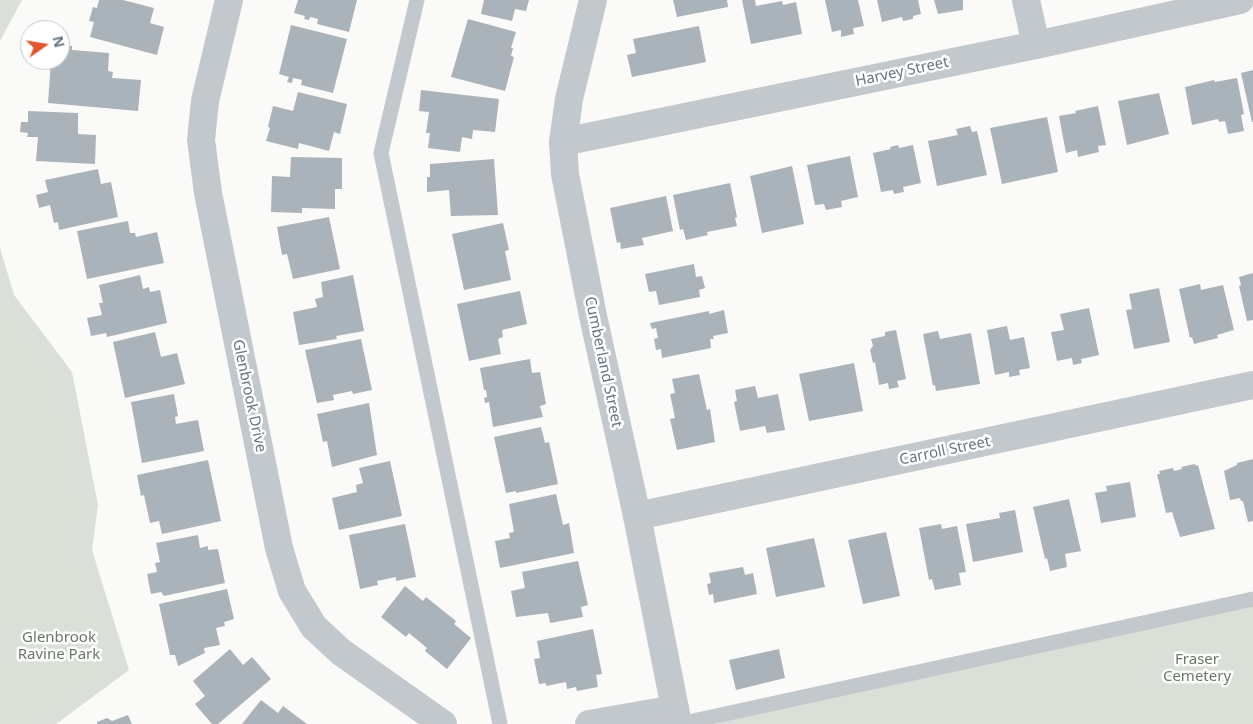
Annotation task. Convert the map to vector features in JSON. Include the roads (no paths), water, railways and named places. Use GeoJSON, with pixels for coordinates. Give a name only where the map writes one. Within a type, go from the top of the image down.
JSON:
{"type":"FeatureCollection","features":[{"type":"Feature","properties":{"kind":"street","name":"Glenbrook Drive"},"geometry":{"type":"LineString","coordinates":[[229,0],[205,101],[202,140],[211,210],[279,548],[292,591],[314,627],[341,652],[443,724]]}},
{"type":"Feature","properties":{"kind":"street","name":"Cumberland Street"},"geometry":{"type":"LineString","coordinates":[[593,0],[569,99],[563,142],[564,174],[637,516],[677,719]]}},
{"type":"Feature","properties":{"kind":"street"},"geometry":{"type":"LineString","coordinates":[[1026,0],[1036,44]]}},
{"type":"Feature","properties":{"kind":"street","name":"Harvey Street"},"geometry":{"type":"LineString","coordinates":[[563,142],[1036,44],[1207,4],[1240,0]]}},
{"type":"Feature","properties":{"kind":"street","name":"Carroll Street"},"geometry":{"type":"LineString","coordinates":[[637,516],[1253,385]]}},
{"type":"Feature","properties":{"kind":"street"},"geometry":{"type":"LineString","coordinates":[[589,724],[677,719]]}},
{"type":"Feature","properties":{"kind":"lane"},"geometry":{"type":"LineString","coordinates":[[417,0],[381,153],[500,724]]}},
{"type":"Feature","properties":{"kind":"lane"},"geometry":{"type":"LineString","coordinates":[[677,719],[1253,599]]}},
{"type":"Feature","properties":{"kind":"park label","name":"Glenbrook Ravine Park"},"geometry":{"type":"Point","coordinates":[59,646]}},
{"type":"Feature","properties":{"kind":"park label","name":"Fraser Cemetery"},"geometry":{"type":"Point","coordinates":[1197,668]}}]}
